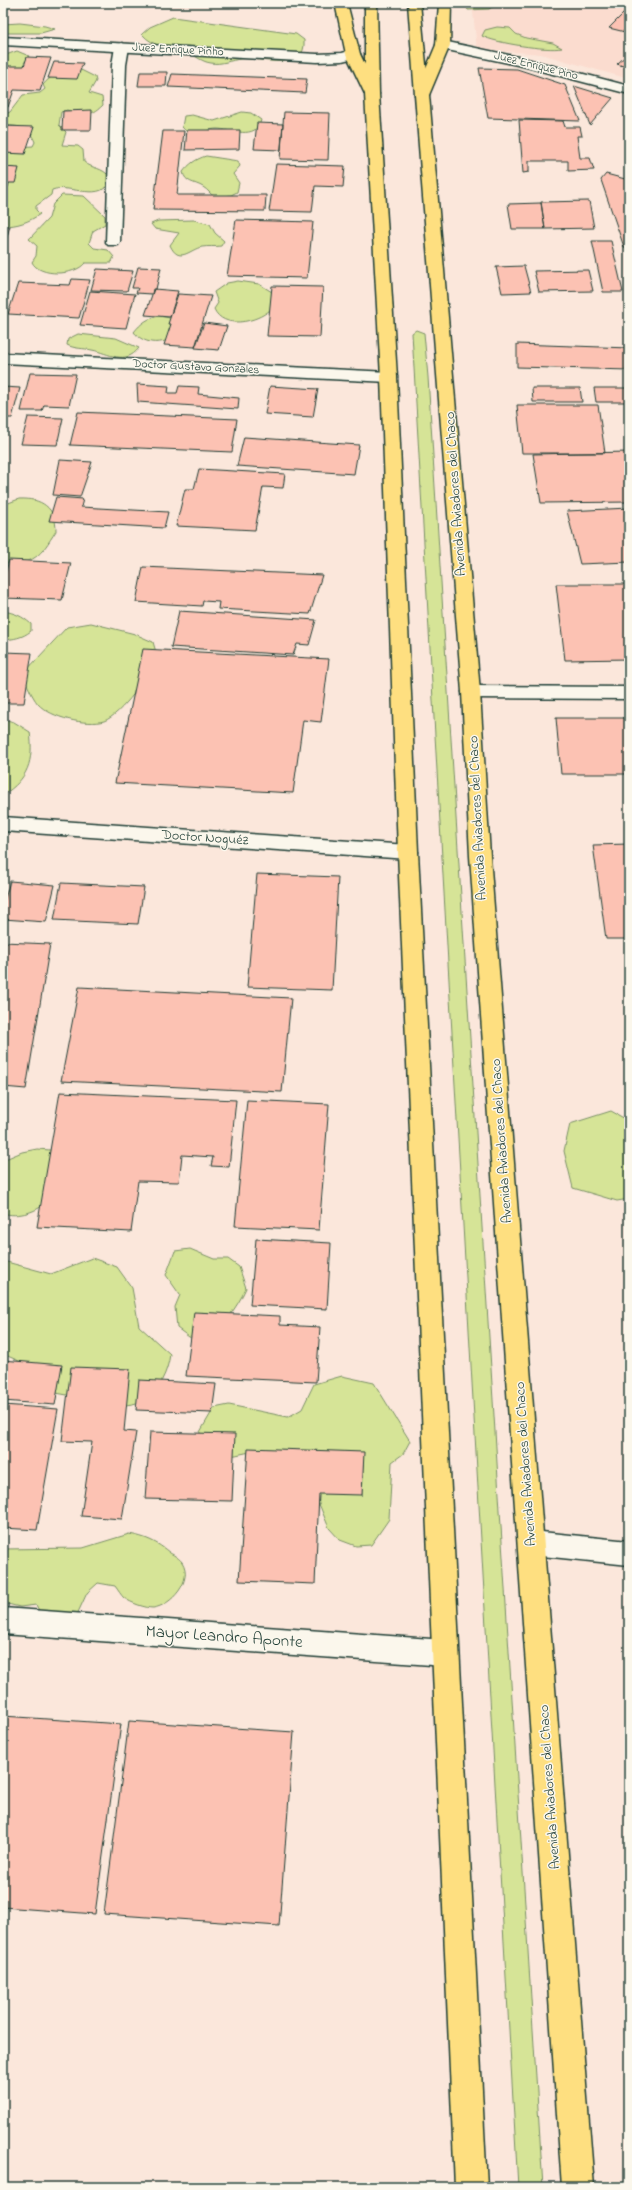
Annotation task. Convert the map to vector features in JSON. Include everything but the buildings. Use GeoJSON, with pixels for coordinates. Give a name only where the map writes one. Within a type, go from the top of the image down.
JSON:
{"type":"FeatureCollection","features":[{"type":"Feature","properties":{"kind":"highway"},"geometry":{"type":"LineString","coordinates":[[341,3],[353,54],[372,94]]}},
{"type":"Feature","properties":{"kind":"highway"},"geometry":{"type":"LineString","coordinates":[[371,3],[372,94],[389,377],[408,852],[471,2187]]}},
{"type":"Feature","properties":{"kind":"highway","name":"Avenida Aviadores del Chaco"},"geometry":{"type":"LineString","coordinates":[[414,3],[471,692],[480,856],[532,1543],[578,2187]]}},
{"type":"Feature","properties":{"kind":"highway"},"geometry":{"type":"LineString","coordinates":[[422,95],[443,45],[445,3]]}},
{"type":"Feature","properties":{"kind":"street","name":"Juez Enrique Pinho"},"geometry":{"type":"LineString","coordinates":[[3,41],[317,58],[342,57],[353,54]]}},
{"type":"Feature","properties":{"kind":"street","name":"Juez Enrique Pino"},"geometry":{"type":"LineString","coordinates":[[443,45],[523,62],[629,90]]}},
{"type":"Feature","properties":{"kind":"street"},"geometry":{"type":"LineString","coordinates":[[113,242],[119,65],[122,47]]}},
{"type":"Feature","properties":{"kind":"street","name":"Doctor Gustavo Gonzales"},"geometry":{"type":"LineString","coordinates":[[3,358],[389,377]]}},
{"type":"Feature","properties":{"kind":"street"},"geometry":{"type":"LineString","coordinates":[[471,692],[629,693]]}},
{"type":"Feature","properties":{"kind":"street","name":"Doctor Noguéz"},"geometry":{"type":"LineString","coordinates":[[3,824],[408,852]]}},
{"type":"Feature","properties":{"kind":"street"},"geometry":{"type":"LineString","coordinates":[[532,1543],[629,1552]]}},
{"type":"Feature","properties":{"kind":"street","name":"Mayor Leandro Aponte"},"geometry":{"type":"LineString","coordinates":[[3,1621],[445,1653]]}},
{"type":"Feature","properties":{"kind":"shaded area"},"geometry":{"type":"Polygon","coordinates":[[[472,3],[629,3],[629,79],[541,54],[477,49],[472,3]]]}},
{"type":"Feature","properties":{"kind":"green space"},"geometry":{"type":"Polygon","coordinates":[[[465,3],[499,3],[489,9],[468,10],[465,3]]]}},
{"type":"Feature","properties":{"kind":"green space"},"geometry":{"type":"Polygon","coordinates":[[[173,17],[296,34],[304,40],[303,50],[298,57],[280,62],[241,59],[215,63],[157,45],[142,34],[150,27],[173,17]]]}},
{"type":"Feature","properties":{"kind":"green space"},"geometry":{"type":"Polygon","coordinates":[[[20,23],[45,26],[55,29],[41,33],[3,33],[3,24],[20,23]]]}},
{"type":"Feature","properties":{"kind":"green space"},"geometry":{"type":"Polygon","coordinates":[[[497,27],[510,28],[516,34],[526,38],[553,43],[562,48],[555,49],[521,46],[482,36],[485,30],[497,27]]]}},
{"type":"Feature","properties":{"kind":"green space"},"geometry":{"type":"Polygon","coordinates":[[[17,51],[29,56],[24,63],[25,67],[3,67],[3,56],[17,51]]]}},
{"type":"Feature","properties":{"kind":"green space"},"geometry":{"type":"Polygon","coordinates":[[[79,69],[95,77],[96,81],[89,93],[102,97],[103,105],[94,112],[86,114],[67,110],[61,112],[59,125],[66,132],[62,145],[78,146],[83,150],[84,162],[101,170],[111,178],[107,186],[94,192],[68,189],[52,190],[51,195],[36,206],[36,210],[40,214],[23,223],[3,226],[3,148],[33,146],[35,142],[30,133],[22,128],[3,126],[3,115],[10,112],[23,95],[40,93],[45,89],[43,85],[50,78],[64,72],[79,69]]]}},
{"type":"Feature","properties":{"kind":"green space"},"geometry":{"type":"Polygon","coordinates":[[[242,112],[251,113],[261,120],[254,130],[242,132],[212,129],[195,134],[186,131],[182,127],[184,116],[192,115],[214,121],[242,112]]]}},
{"type":"Feature","properties":{"kind":"green space"},"geometry":{"type":"Polygon","coordinates":[[[206,156],[238,161],[240,166],[233,174],[239,183],[237,192],[231,195],[215,197],[203,187],[191,182],[184,176],[183,172],[190,164],[206,156]]]}},
{"type":"Feature","properties":{"kind":"green space"},"geometry":{"type":"Polygon","coordinates":[[[62,195],[84,196],[105,216],[105,224],[93,231],[89,243],[94,248],[108,250],[114,257],[111,263],[85,263],[73,270],[57,273],[42,270],[36,267],[32,262],[36,256],[37,246],[29,239],[49,218],[53,204],[62,195]]]}},
{"type":"Feature","properties":{"kind":"green space"},"geometry":{"type":"Polygon","coordinates":[[[194,220],[210,224],[215,233],[224,241],[221,246],[202,247],[185,254],[177,254],[173,251],[170,245],[179,233],[155,229],[151,224],[158,221],[194,220]]]}},
{"type":"Feature","properties":{"kind":"green space"},"geometry":{"type":"Polygon","coordinates":[[[238,281],[259,284],[272,292],[270,310],[257,318],[240,322],[232,322],[218,316],[214,309],[218,303],[214,292],[227,283],[238,281]]]}},
{"type":"Feature","properties":{"kind":"green space"},"geometry":{"type":"Polygon","coordinates":[[[159,316],[170,318],[175,323],[172,338],[162,342],[152,342],[142,339],[134,332],[145,321],[159,316]]]}},
{"type":"Feature","properties":{"kind":"green space"},"geometry":{"type":"Polygon","coordinates":[[[416,330],[424,333],[428,377],[543,2187],[518,2187],[412,333],[416,330]]]}},
{"type":"Feature","properties":{"kind":"green space"},"geometry":{"type":"Polygon","coordinates":[[[78,334],[116,338],[139,348],[128,356],[117,357],[67,345],[68,339],[78,334]]]}},
{"type":"Feature","properties":{"kind":"green space"},"geometry":{"type":"Polygon","coordinates":[[[19,499],[34,500],[46,506],[53,516],[56,531],[41,553],[36,557],[23,562],[3,563],[3,505],[19,499]]]}},
{"type":"Feature","properties":{"kind":"green space"},"geometry":{"type":"Polygon","coordinates":[[[3,611],[15,614],[25,619],[31,624],[31,631],[18,638],[3,640],[3,611]]]}},
{"type":"Feature","properties":{"kind":"green space"},"geometry":{"type":"Polygon","coordinates":[[[91,623],[135,634],[153,642],[158,659],[148,675],[126,703],[111,717],[104,721],[79,722],[60,717],[44,709],[38,704],[29,689],[23,674],[67,627],[91,623]]]}},
{"type":"Feature","properties":{"kind":"green space"},"geometry":{"type":"Polygon","coordinates":[[[3,719],[14,722],[30,732],[31,752],[30,760],[24,776],[12,789],[3,795],[3,719]]]}},
{"type":"Feature","properties":{"kind":"green space"},"geometry":{"type":"Polygon","coordinates":[[[611,1111],[629,1121],[629,1199],[617,1201],[573,1188],[564,1151],[570,1124],[611,1111]]]}},
{"type":"Feature","properties":{"kind":"green space"},"geometry":{"type":"Polygon","coordinates":[[[37,1149],[50,1150],[60,1157],[48,1199],[45,1204],[28,1213],[15,1215],[3,1213],[3,1160],[22,1152],[37,1149]]]}},
{"type":"Feature","properties":{"kind":"green space"},"geometry":{"type":"Polygon","coordinates":[[[190,1249],[214,1259],[228,1259],[239,1267],[246,1288],[238,1303],[223,1324],[204,1340],[189,1337],[177,1328],[175,1307],[180,1295],[166,1275],[175,1251],[190,1249]]]}},
{"type":"Feature","properties":{"kind":"green space"},"geometry":{"type":"Polygon","coordinates":[[[92,1258],[117,1267],[132,1288],[139,1326],[170,1354],[165,1374],[158,1387],[142,1401],[112,1407],[100,1401],[56,1393],[42,1371],[3,1354],[3,1261],[51,1274],[92,1258]]]}},
{"type":"Feature","properties":{"kind":"green space"},"geometry":{"type":"Polygon","coordinates":[[[342,1376],[374,1383],[410,1441],[403,1454],[392,1462],[389,1519],[371,1545],[356,1546],[340,1540],[329,1528],[317,1499],[255,1451],[226,1457],[198,1445],[200,1432],[214,1408],[229,1405],[288,1417],[302,1409],[314,1384],[342,1376]]]}},
{"type":"Feature","properties":{"kind":"green space"},"geometry":{"type":"Polygon","coordinates":[[[129,1534],[146,1538],[156,1543],[182,1562],[185,1569],[183,1584],[173,1597],[160,1606],[150,1608],[130,1602],[124,1598],[115,1586],[98,1583],[87,1593],[74,1621],[44,1619],[36,1605],[20,1607],[3,1603],[3,1549],[83,1548],[129,1534]]]}}]}
